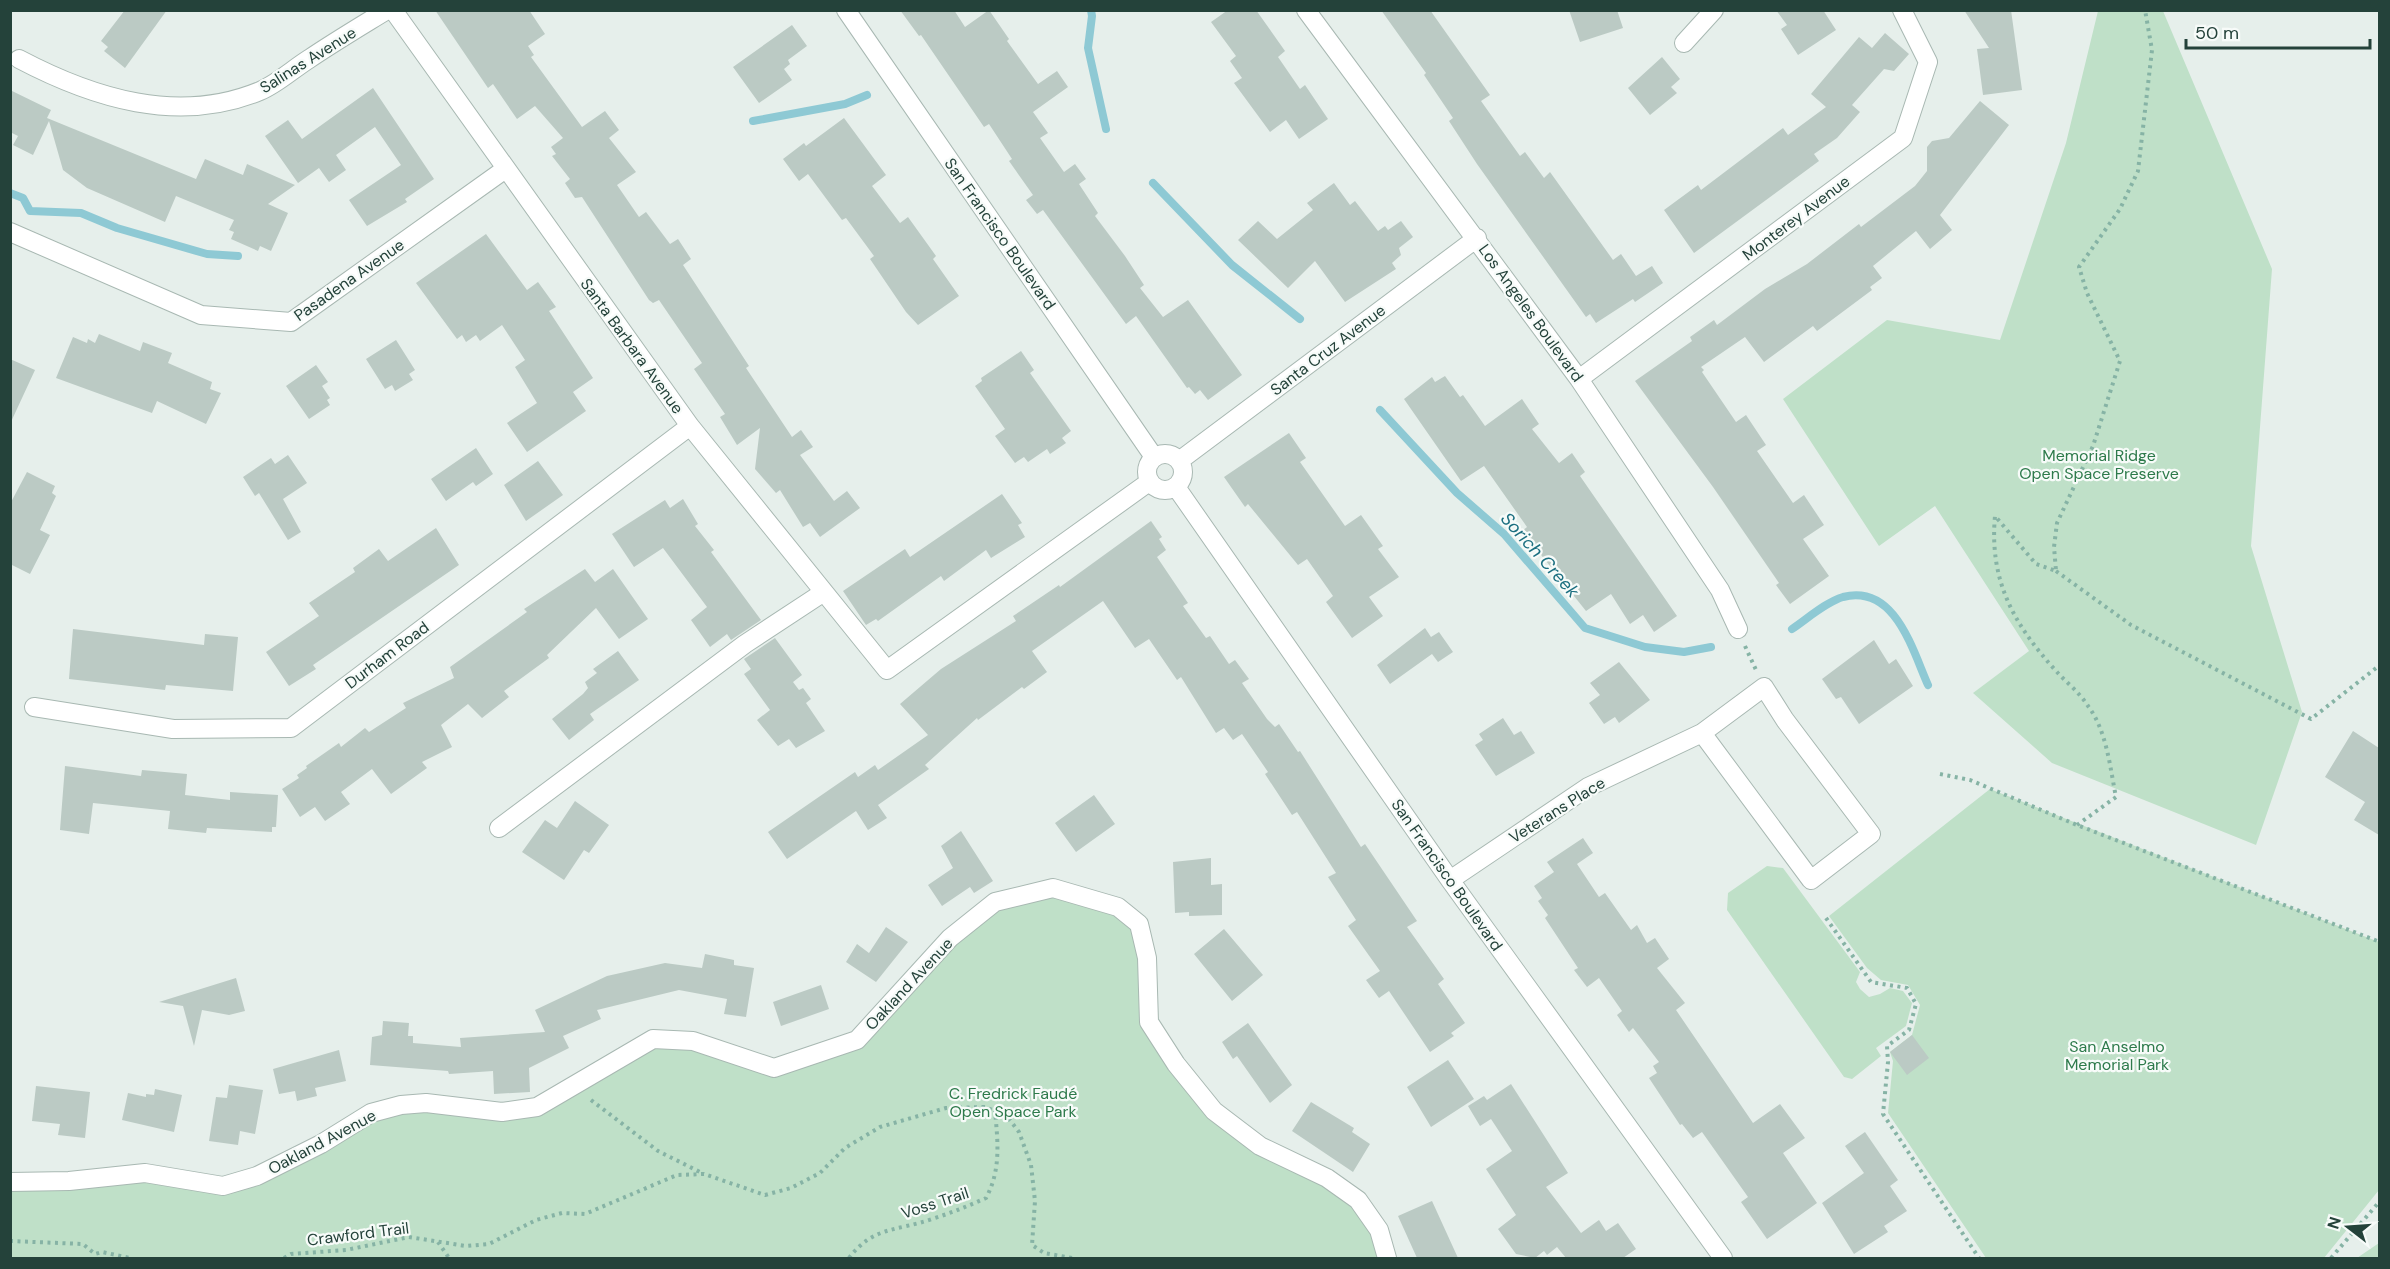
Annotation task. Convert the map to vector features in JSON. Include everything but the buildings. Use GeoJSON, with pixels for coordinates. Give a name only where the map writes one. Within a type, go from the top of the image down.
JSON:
{"type":"FeatureCollection","features":[{"type":"Feature","properties":{"kind":"street","name":"Salinas Avenue"},"geometry":{"type":"LineString","coordinates":[[19,59],[63,82],[131,103],[175,108],[225,102],[261,91],[387,10]]}},
{"type":"Feature","properties":{"kind":"street","name":"Santa Barbara Avenue"},"geometry":{"type":"LineString","coordinates":[[393,10],[504,170],[690,426],[887,670],[1149,482]]}},
{"type":"Feature","properties":{"kind":"street","name":"San Francisco Boulevard"},"geometry":{"type":"LineString","coordinates":[[846,10],[1154,457]]}},
{"type":"Feature","properties":{"kind":"street","name":"Los Angeles Boulevard"},"geometry":{"type":"LineString","coordinates":[[1306,10],[1477,238],[1579,380],[1720,590],[1738,629]]}},
{"type":"Feature","properties":{"kind":"street"},"geometry":{"type":"LineString","coordinates":[[1684,43],[1714,10]]}},
{"type":"Feature","properties":{"kind":"street","name":"Monterey Avenue"},"geometry":{"type":"LineString","coordinates":[[1579,380],[1902,138],[1928,62],[1902,10]]}},
{"type":"Feature","properties":{"kind":"street","name":"Pasadena Avenue"},"geometry":{"type":"LineString","coordinates":[[10,232],[201,315],[291,322],[504,170]]}},
{"type":"Feature","properties":{"kind":"street","name":"Santa Cruz Avenue"},"geometry":{"type":"LineString","coordinates":[[1179,461],[1477,238]]}},
{"type":"Feature","properties":{"kind":"street","name":"Durham Road"},"geometry":{"type":"LineString","coordinates":[[34,707],[173,729],[291,728],[690,426]]}},
{"type":"Feature","properties":{"kind":"street"},"geometry":{"type":"LineString","coordinates":[[1169,454],[1179,461],[1182,474],[1176,487],[1167,491],[1160,490],[1149,482],[1147,469],[1154,457],[1169,454]]}},
{"type":"Feature","properties":{"kind":"street","name":"San Francisco Boulevard"},"geometry":{"type":"LineString","coordinates":[[1176,487],[1450,880],[1723,1258]]}},
{"type":"Feature","properties":{"kind":"street"},"geometry":{"type":"LineString","coordinates":[[499,828],[745,644],[824,592]]}},
{"type":"Feature","properties":{"kind":"street"},"geometry":{"type":"LineString","coordinates":[[1702,734],[1811,880],[1871,834],[1785,720],[1764,687]]}},
{"type":"Feature","properties":{"kind":"street","name":"Veterans Place"},"geometry":{"type":"LineString","coordinates":[[1450,880],[1588,787],[1702,734],[1764,687]]}},
{"type":"Feature","properties":{"kind":"street","name":"Oakland Avenue"},"geometry":{"type":"LineString","coordinates":[[10,1182],[69,1181],[145,1173],[223,1186],[257,1176],[321,1144],[371,1113],[401,1105],[426,1103],[502,1112],[537,1107],[653,1039],[693,1041],[774,1068],[856,1040],[950,938],[995,902],[1053,888],[1118,907],[1139,924],[1147,958],[1149,1022],[1176,1064],[1214,1111],[1260,1146],[1327,1178],[1358,1200],[1379,1230],[1387,1258]]}},
{"type":"Feature","properties":{"kind":"path"},"geometry":{"type":"LineString","coordinates":[[2056,571],[2054,547],[2057,523],[2092,446],[2120,361],[2087,292],[2079,267],[2120,209],[2138,171],[2152,50],[2145,10]]}},
{"type":"Feature","properties":{"kind":"path"},"geometry":{"type":"LineString","coordinates":[[2078,825],[2116,797],[2107,749],[2089,706],[2028,639],[2007,604],[1997,571],[1993,541],[1995,516],[2036,564],[2056,571],[2131,625],[2311,719],[2379,665]]}},
{"type":"Feature","properties":{"kind":"path"},"geometry":{"type":"LineString","coordinates":[[1738,629],[1764,687]]}},
{"type":"Feature","properties":{"kind":"path"},"geometry":{"type":"LineString","coordinates":[[1940,774],[1970,780],[2078,825],[2379,942]]}},
{"type":"Feature","properties":{"kind":"path"},"geometry":{"type":"LineString","coordinates":[[1826,918],[1871,982],[1907,988],[1916,1004],[1909,1030],[1887,1046],[1888,1062],[1883,1114],[1979,1258]]}},
{"type":"Feature","properties":{"kind":"path"},"geometry":{"type":"LineString","coordinates":[[576,1084],[593,1102],[658,1151],[704,1174]]}},
{"type":"Feature","properties":{"kind":"path","name":"Crawford Trail"},"geometry":{"type":"LineString","coordinates":[[284,1258],[291,1254],[346,1250],[409,1237],[466,1246],[489,1244],[536,1220],[562,1213],[585,1214],[677,1175],[704,1174],[765,1195],[791,1188],[820,1173],[845,1148],[880,1127],[946,1108],[984,1107],[995,1111]]}},
{"type":"Feature","properties":{"kind":"path"},"geometry":{"type":"LineString","coordinates":[[995,1111],[1006,1115],[1019,1132],[1031,1165],[1035,1211],[1032,1245],[1044,1253],[1072,1258]]}},
{"type":"Feature","properties":{"kind":"path","name":"Voss Trail"},"geometry":{"type":"LineString","coordinates":[[849,1258],[860,1243],[888,1230],[931,1220],[986,1198],[996,1180],[998,1159],[995,1111]]}},
{"type":"Feature","properties":{"kind":"path"},"geometry":{"type":"LineString","coordinates":[[2331,1258],[2379,1201]]}},
{"type":"Feature","properties":{"kind":"path"},"geometry":{"type":"LineString","coordinates":[[10,1240],[83,1244],[95,1254],[102,1252],[130,1258]]}},
{"type":"Feature","properties":{"kind":"path"},"geometry":{"type":"LineString","coordinates":[[438,1242],[449,1258]]}},
{"type":"Feature","properties":{"kind":"green space","name":"Memorial Ridge Open Space Preserve"},"geometry":{"type":"Polygon","coordinates":[[[2098,11],[2163,11],[2272,269],[2251,546],[2302,712],[2256,845],[2052,763],[1973,693],[2029,651],[1935,506],[1879,546],[1783,399],[1887,320],[2000,340],[2066,143],[2098,11]]]}},
{"type":"Feature","properties":{"kind":"green space","name":"San Anselmo Memorial Park"},"geometry":{"type":"Polygon","coordinates":[[[1990,789],[2379,942],[2379,1190],[2324,1258],[1986,1258],[1888,1113],[1893,1061],[1890,1052],[1912,1035],[1920,1005],[1908,985],[1881,980],[1867,968],[1829,916],[1990,789]]]}},
{"type":"Feature","properties":{"kind":"green space"},"geometry":{"type":"Polygon","coordinates":[[[1767,866],[1783,868],[1860,972],[1856,982],[1860,989],[1869,997],[1890,988],[1903,991],[1912,1003],[1906,1026],[1876,1048],[1881,1056],[1852,1079],[1844,1077],[1727,910],[1728,893],[1767,866]]]}},
{"type":"Feature","properties":{"kind":"green space","name":"C. Fredrick Faudé Open Space Park"},"geometry":{"type":"Polygon","coordinates":[[[1053,888],[1139,924],[1149,1022],[1214,1111],[1358,1200],[1387,1258],[11,1258],[10,1182],[122,1176],[223,1186],[371,1113],[537,1107],[653,1039],[774,1068],[857,1040],[995,902],[1053,888]]]}},
{"type":"Feature","properties":{"kind":"green space"},"geometry":{"type":"Polygon","coordinates":[[[2379,1243],[2379,1258],[2357,1258],[2379,1243]]]}},
{"type":"Feature","properties":{"kind":"waterway","name":"Sorich Creek"},"geometry":{"type":"LineString","coordinates":[[1091,10],[1088,48],[1106,129]]}},
{"type":"Feature","properties":{"kind":"waterway"},"geometry":{"type":"LineString","coordinates":[[753,121],[845,104],[867,95]]}},
{"type":"Feature","properties":{"kind":"waterway","name":"Sorich Creek"},"geometry":{"type":"LineString","coordinates":[[1153,183],[1232,265],[1300,319]]}},
{"type":"Feature","properties":{"kind":"waterway"},"geometry":{"type":"LineString","coordinates":[[10,193],[23,198],[30,211],[81,213],[117,228],[207,254],[238,256]]}},
{"type":"Feature","properties":{"kind":"waterway","name":"Sorich Creek"},"geometry":{"type":"LineString","coordinates":[[1380,410],[1457,493],[1504,534],[1585,628],[1645,647],[1684,652],[1711,647]]}},
{"type":"Feature","properties":{"kind":"waterway","name":"Sorich Creek"},"geometry":{"type":"LineString","coordinates":[[1792,629],[1837,599],[1861,596],[1876,600],[1889,610],[1899,623],[1928,685]]}}]}
